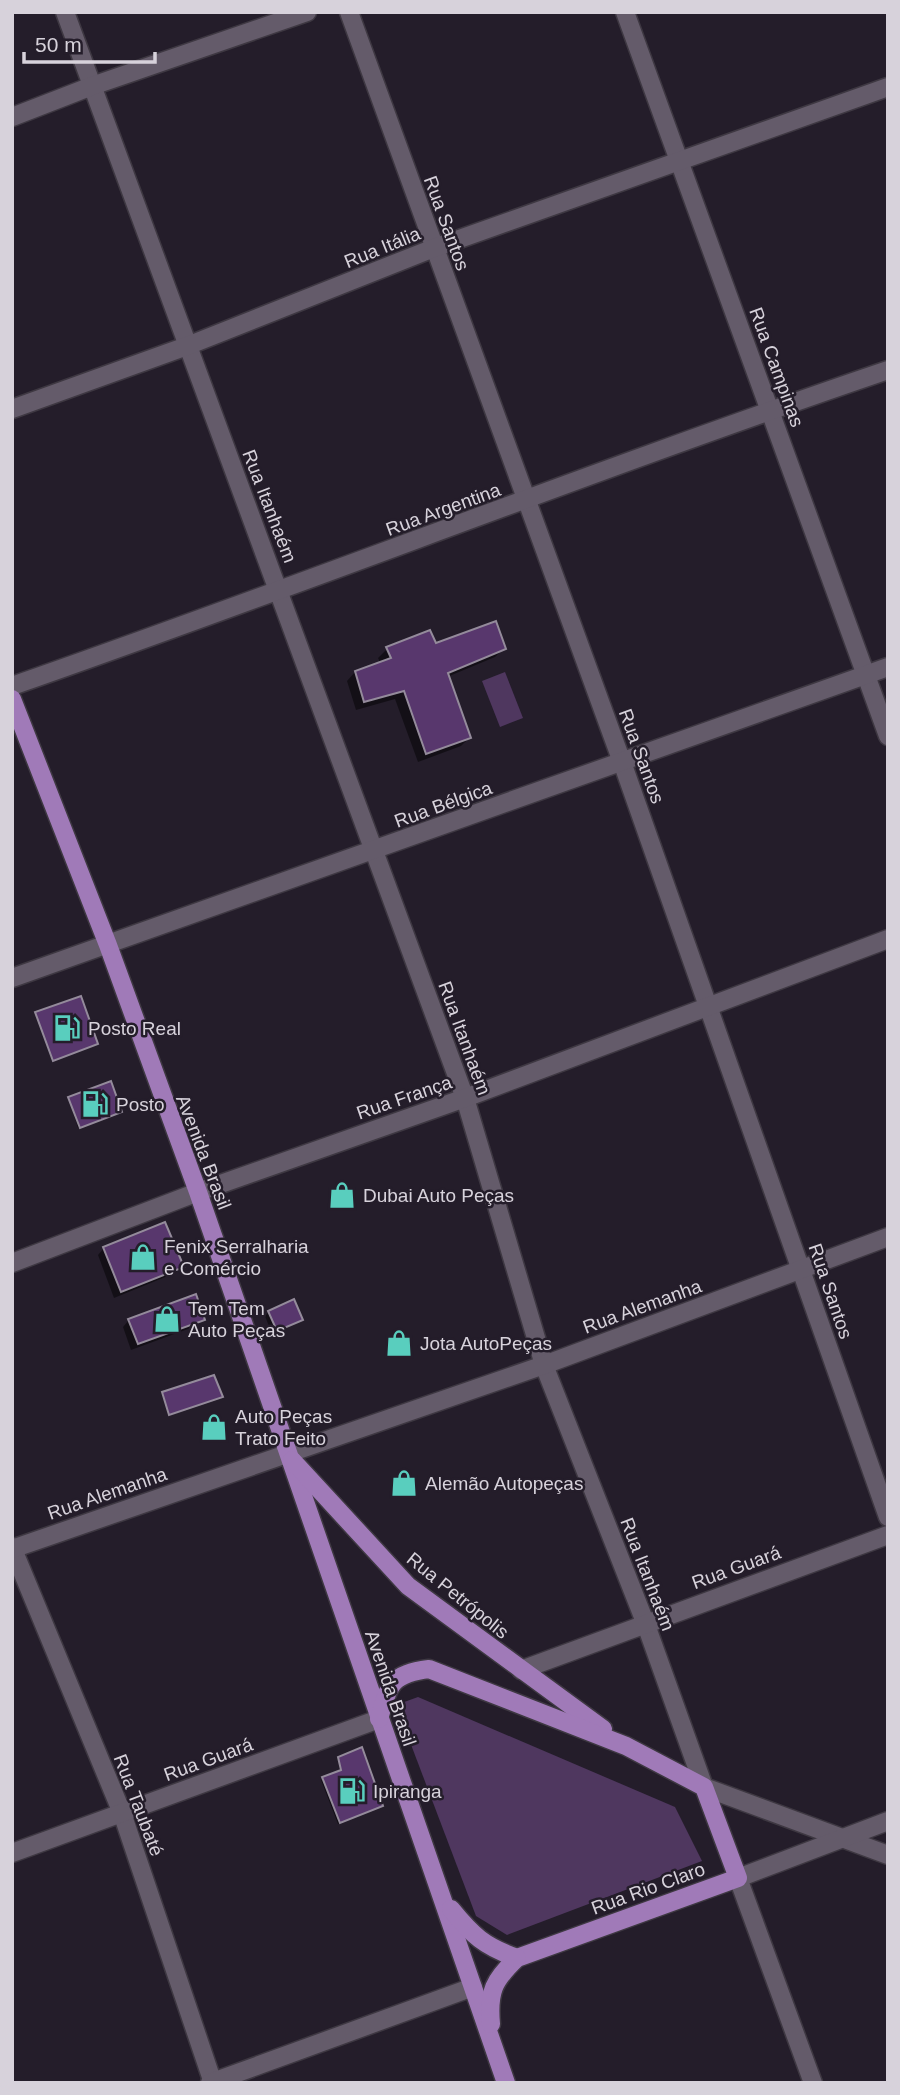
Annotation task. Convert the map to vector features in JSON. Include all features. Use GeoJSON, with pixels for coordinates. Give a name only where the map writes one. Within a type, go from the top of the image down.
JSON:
{"type":"FeatureCollection","features":[{"type":"Feature","properties":{"kind":"main road","name":"Avenida Brasil"},"geometry":{"type":"LineString","coordinates":[[12,699],[108,945],[198,1192],[286,1453],[506,2083]]}},
{"type":"Feature","properties":{"kind":"main road","name":"Rua Petrópolis"},"geometry":{"type":"LineString","coordinates":[[286,1453],[408,1586],[626,1746]]}},
{"type":"Feature","properties":{"kind":"main road","name":"Rua Petrópolis"},"geometry":{"type":"LineString","coordinates":[[379,1719],[388,1687],[404,1672],[429,1669],[626,1746],[704,1787]]}},
{"type":"Feature","properties":{"kind":"main road","name":"Rua Itanhaém"},"geometry":{"type":"LineString","coordinates":[[704,1787],[738,1878]]}},
{"type":"Feature","properties":{"kind":"main road","name":"Rua Rio Claro"},"geometry":{"type":"LineString","coordinates":[[517,1958],[738,1878]]}},
{"type":"Feature","properties":{"kind":"main road","name":"Avenida Brasil"},"geometry":{"type":"LineString","coordinates":[[444,1901],[471,1934],[488,1947],[517,1958]]}},
{"type":"Feature","properties":{"kind":"main road"},"geometry":{"type":"LineString","coordinates":[[494,2051],[492,1993],[498,1976],[517,1958]]}},
{"type":"Feature","properties":{"kind":"street","name":"Rua Itanhaém"},"geometry":{"type":"LineString","coordinates":[[65,12],[187,346],[281,592],[465,1098],[544,1365],[645,1622],[704,1787]]}},
{"type":"Feature","properties":{"kind":"street"},"geometry":{"type":"LineString","coordinates":[[12,117],[92,86],[307,12]]}},
{"type":"Feature","properties":{"kind":"street","name":"Rua Santos"},"geometry":{"type":"LineString","coordinates":[[349,12],[622,762],[888,1517]]}},
{"type":"Feature","properties":{"kind":"street","name":"Rua Campinas"},"geometry":{"type":"LineString","coordinates":[[625,12],[888,736]]}},
{"type":"Feature","properties":{"kind":"street","name":"Rua Itália"},"geometry":{"type":"LineString","coordinates":[[12,409],[187,346],[434,248],[888,88]]}},
{"type":"Feature","properties":{"kind":"street","name":"Rua Argentina"},"geometry":{"type":"LineString","coordinates":[[12,686],[281,592],[770,410],[888,370]]}},
{"type":"Feature","properties":{"kind":"street","name":"Rua Bélgica"},"geometry":{"type":"LineString","coordinates":[[12,978],[888,667]]}},
{"type":"Feature","properties":{"kind":"street","name":"Rua França"},"geometry":{"type":"LineString","coordinates":[[12,1263],[198,1192],[465,1098],[888,939]]}},
{"type":"Feature","properties":{"kind":"street","name":"Rua Alemanha"},"geometry":{"type":"LineString","coordinates":[[12,1548],[544,1365],[888,1237]]}},
{"type":"Feature","properties":{"kind":"street","name":"Rua Guará"},"geometry":{"type":"LineString","coordinates":[[521,1670],[645,1622],[888,1535]]}},
{"type":"Feature","properties":{"kind":"street","name":"Rua Taubaté"},"geometry":{"type":"LineString","coordinates":[[12,1548],[122,1813],[212,2082]]}},
{"type":"Feature","properties":{"kind":"street","name":"Rua Guará"},"geometry":{"type":"LineString","coordinates":[[12,1853],[379,1719]]}},
{"type":"Feature","properties":{"kind":"street","name":"Rua Petrópolis"},"geometry":{"type":"LineString","coordinates":[[704,1787],[888,1855]]}},
{"type":"Feature","properties":{"kind":"street","name":"Rua Rio Claro"},"geometry":{"type":"LineString","coordinates":[[738,1878],[888,1821]]}},
{"type":"Feature","properties":{"kind":"street","name":"Rua Itanhaém"},"geometry":{"type":"LineString","coordinates":[[738,1878],[813,2083]]}},
{"type":"Feature","properties":{"kind":"street"},"geometry":{"type":"LineString","coordinates":[[212,2082],[473,1987]]}},
{"type":"Feature","properties":{"kind":"shaded area"},"geometry":{"type":"Polygon","coordinates":[[[505,672],[523,718],[500,727],[482,681],[505,672]]]}},
{"type":"Feature","properties":{"kind":"shaded area"},"geometry":{"type":"Polygon","coordinates":[[[418,1697],[675,1807],[702,1861],[507,1935],[476,1916],[396,1705],[418,1697]]]}},
{"type":"Feature","properties":{"kind":"building"},"geometry":{"type":"Polygon","coordinates":[[[496,621],[506,649],[448,673],[471,738],[426,754],[404,691],[364,702],[355,671],[391,658],[386,647],[430,630],[436,643],[496,621]]]}},
{"type":"Feature","properties":{"kind":"building","name":"Posto Real"},"geometry":{"type":"Polygon","coordinates":[[[81,996],[98,1044],[53,1061],[35,1012],[81,996]]]}},
{"type":"Feature","properties":{"kind":"building","name":"Posto"},"geometry":{"type":"Polygon","coordinates":[[[111,1081],[122,1112],[80,1128],[68,1097],[111,1081]]]}},
{"type":"Feature","properties":{"kind":"building","name":"Fenix Serralharia e Comércio"},"geometry":{"type":"Polygon","coordinates":[[[165,1222],[184,1267],[121,1292],[103,1247],[165,1222]]]}},
{"type":"Feature","properties":{"kind":"building","name":"Tem Tem Auto Peças"},"geometry":{"type":"Polygon","coordinates":[[[196,1294],[205,1320],[138,1344],[128,1319],[196,1294]]]}},
{"type":"Feature","properties":{"kind":"building"},"geometry":{"type":"Polygon","coordinates":[[[294,1299],[303,1320],[277,1331],[268,1311],[294,1299]]]}},
{"type":"Feature","properties":{"kind":"building"},"geometry":{"type":"Polygon","coordinates":[[[214,1375],[223,1397],[169,1415],[162,1392],[214,1375]]]}},
{"type":"Feature","properties":{"kind":"building","name":"Ipiranga"},"geometry":{"type":"Polygon","coordinates":[[[362,1747],[383,1806],[340,1823],[322,1777],[341,1770],[338,1757],[362,1747]]]}},
{"type":"Feature","properties":{"kind":"place","name":"Posto Real"},"geometry":{"type":"Point","coordinates":[67,1028]}},
{"type":"Feature","properties":{"kind":"place","name":"Posto"},"geometry":{"type":"Point","coordinates":[95,1104]}},
{"type":"Feature","properties":{"kind":"place","name":"Dubai Auto Peças"},"geometry":{"type":"Point","coordinates":[342,1195]}},
{"type":"Feature","properties":{"kind":"place","name":"Fenix Serralharia e Comércio"},"geometry":{"type":"Point","coordinates":[143,1257]}},
{"type":"Feature","properties":{"kind":"place","name":"Tem Tem Auto Peças"},"geometry":{"type":"Point","coordinates":[167,1319]}},
{"type":"Feature","properties":{"kind":"place","name":"Jota AutoPeças"},"geometry":{"type":"Point","coordinates":[399,1343]}},
{"type":"Feature","properties":{"kind":"place","name":"Auto Peças Trato Feito"},"geometry":{"type":"Point","coordinates":[214,1427]}},
{"type":"Feature","properties":{"kind":"place","name":"Alemão Autopeças"},"geometry":{"type":"Point","coordinates":[404,1483]}},
{"type":"Feature","properties":{"kind":"place","name":"Ipiranga"},"geometry":{"type":"Point","coordinates":[352,1791]}}]}
